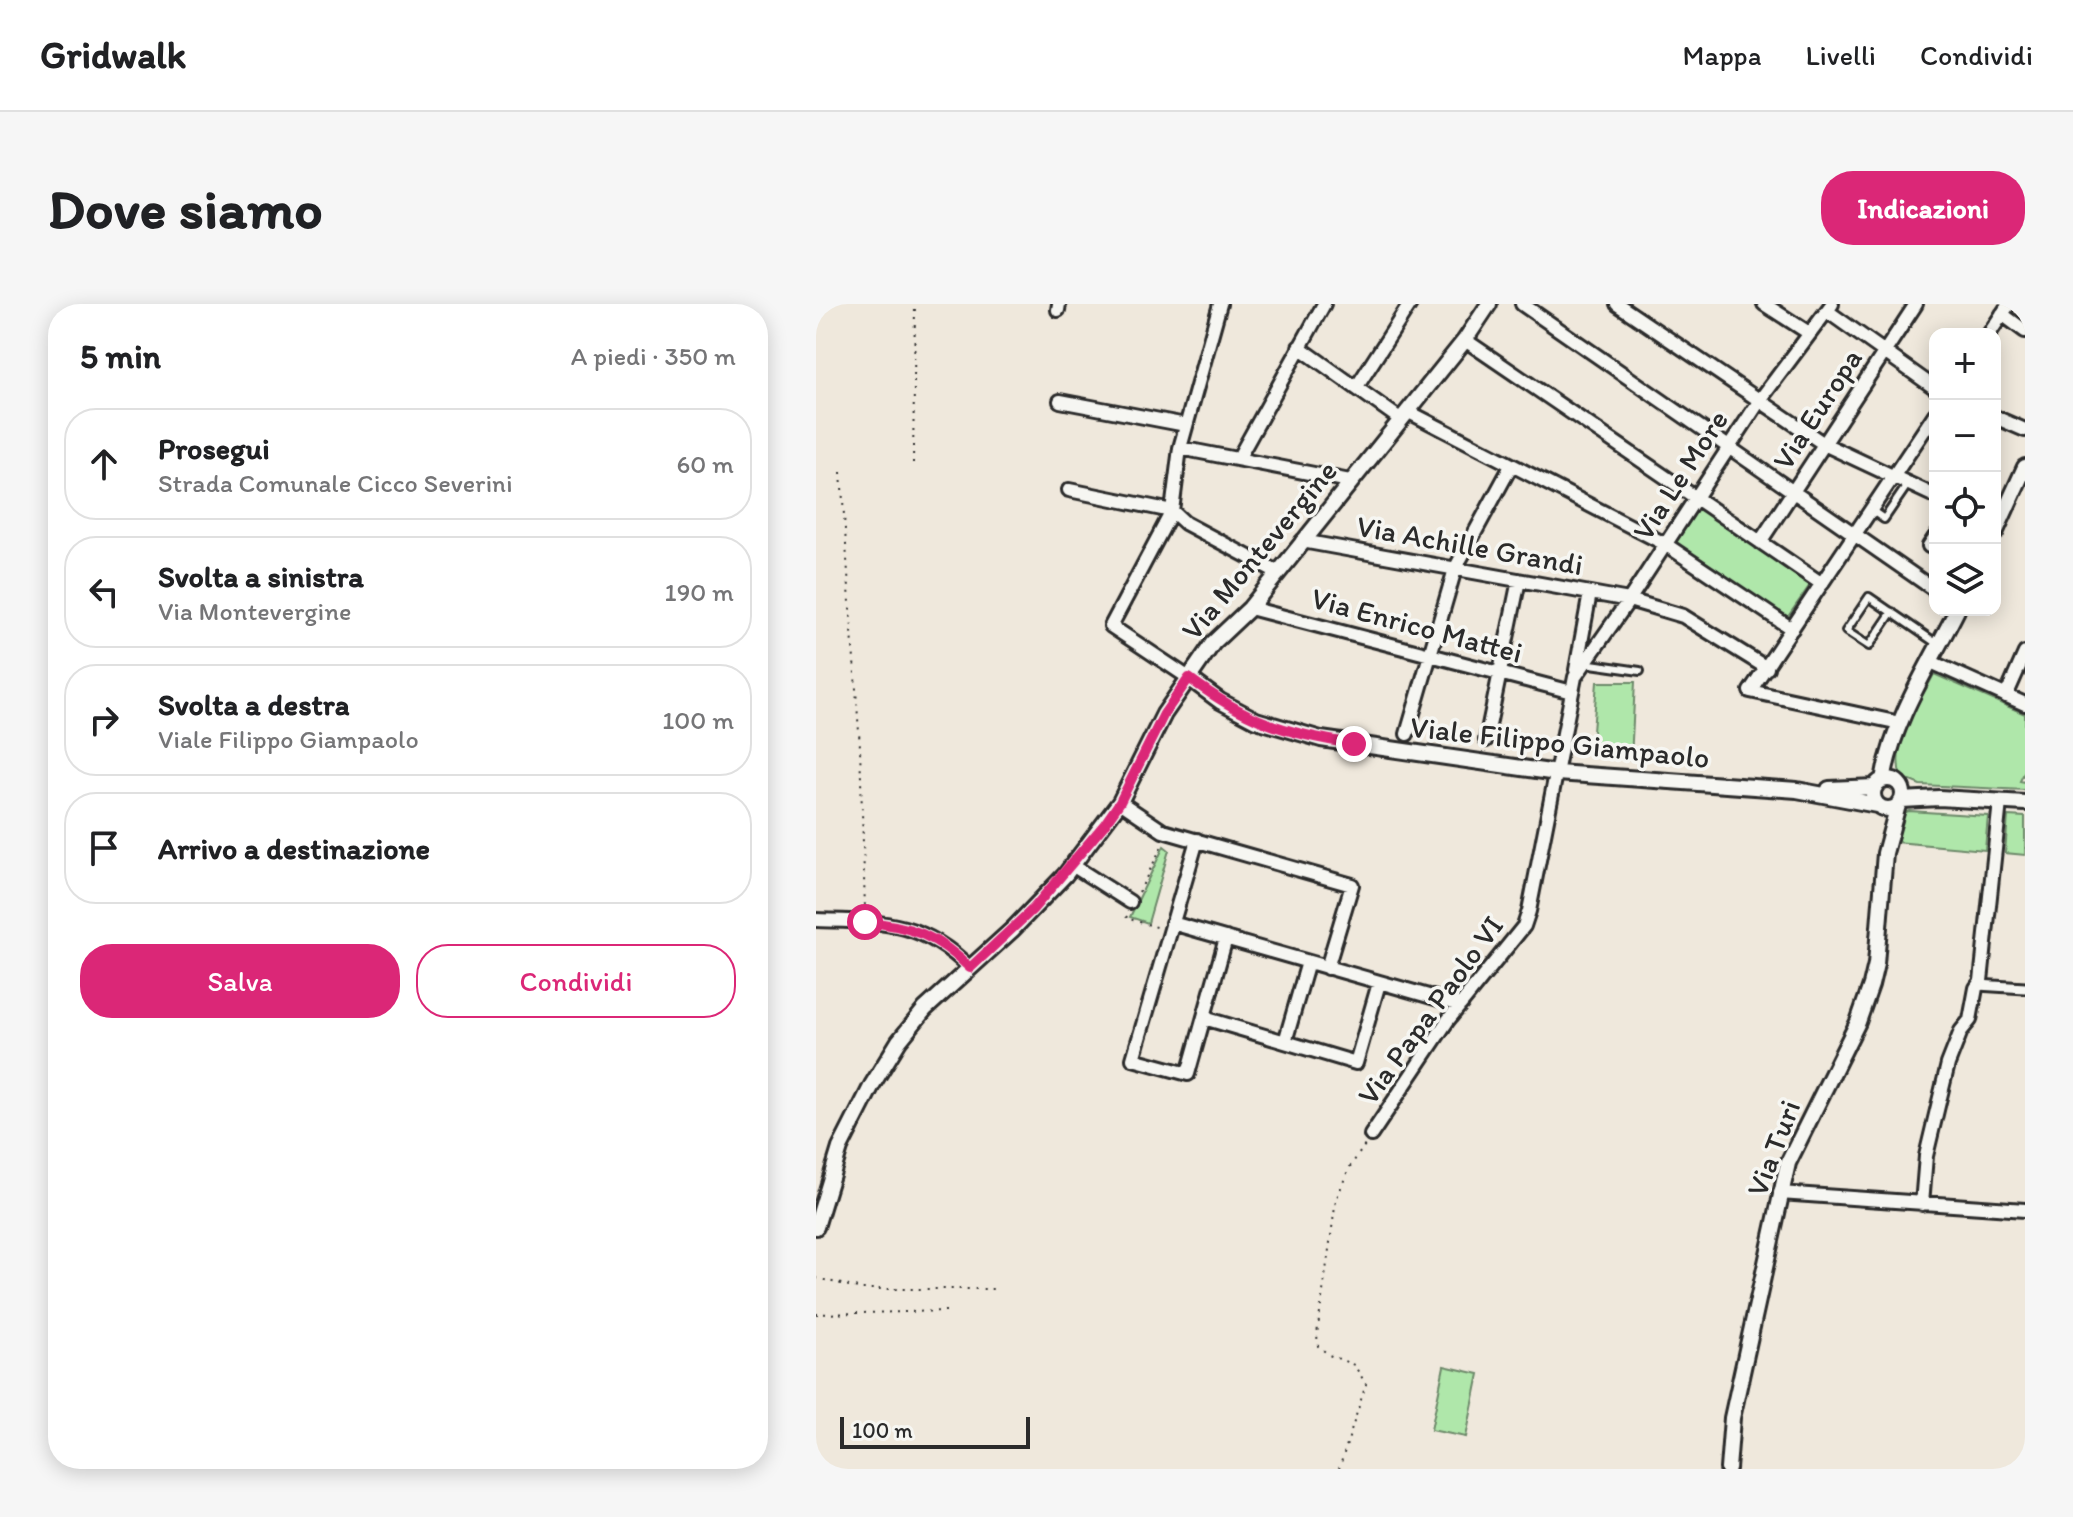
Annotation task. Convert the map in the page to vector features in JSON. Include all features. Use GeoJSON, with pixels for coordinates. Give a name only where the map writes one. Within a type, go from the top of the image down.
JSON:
{"type":"FeatureCollection","features":[{"type":"Feature","properties":{"kind":"street"},"geometry":{"type":"LineString","coordinates":[[1189,678],[1111,626],[1172,511],[1180,448],[1220,304]]}},
{"type":"Feature","properties":{"kind":"street"},"geometry":{"type":"LineString","coordinates":[[1238,459],[1324,304]]}},
{"type":"Feature","properties":{"kind":"street"},"geometry":{"type":"LineString","coordinates":[[1356,388],[1410,304]]}},
{"type":"Feature","properties":{"kind":"street","name":"Via Montevergine"},"geometry":{"type":"LineString","coordinates":[[816,1227],[840,1148],[872,1085],[909,1027],[1033,909],[1072,865],[1120,802],[1164,714],[1213,643],[1250,608],[1465,340],[1489,304]]}},
{"type":"Feature","properties":{"kind":"street"},"geometry":{"type":"LineString","coordinates":[[1522,304],[1929,586]]}},
{"type":"Feature","properties":{"kind":"street"},"geometry":{"type":"LineString","coordinates":[[1617,304],[1824,444],[1929,493]]}},
{"type":"Feature","properties":{"kind":"street"},"geometry":{"type":"LineString","coordinates":[[1764,304],[1809,333]]}},
{"type":"Feature","properties":{"kind":"street","name":"Via Europa"},"geometry":{"type":"LineString","coordinates":[[1760,542],[1916,304]]}},
{"type":"Feature","properties":{"kind":"street"},"geometry":{"type":"LineString","coordinates":[[1829,307],[1929,384]]}},
{"type":"Feature","properties":{"kind":"street","name":"Via Le More"},"geometry":{"type":"LineString","coordinates":[[1575,677],[1760,400],[1829,307]]}},
{"type":"Feature","properties":{"kind":"street"},"geometry":{"type":"LineString","coordinates":[[1993,328],[2006,309],[2025,331]]}},
{"type":"Feature","properties":{"kind":"street"},"geometry":{"type":"LineString","coordinates":[[1465,340],[1822,584]]}},
{"type":"Feature","properties":{"kind":"street"},"geometry":{"type":"LineString","coordinates":[[1299,347],[1356,388],[1403,415],[1665,544],[1792,629]]}},
{"type":"Feature","properties":{"kind":"street"},"geometry":{"type":"LineString","coordinates":[[1060,401],[1186,425]]}},
{"type":"Feature","properties":{"kind":"street"},"geometry":{"type":"LineString","coordinates":[[2001,420],[2025,430]]}},
{"type":"Feature","properties":{"kind":"street"},"geometry":{"type":"LineString","coordinates":[[1900,723],[1750,691],[1929,423]]}},
{"type":"Feature","properties":{"kind":"street"},"geometry":{"type":"LineString","coordinates":[[1180,448],[1350,481]]}},
{"type":"Feature","properties":{"kind":"street"},"geometry":{"type":"LineString","coordinates":[[1407,734],[1455,569],[1511,466]]}},
{"type":"Feature","properties":{"kind":"street"},"geometry":{"type":"LineString","coordinates":[[2001,519],[2021,488],[2025,467]]}},
{"type":"Feature","properties":{"kind":"street"},"geometry":{"type":"LineString","coordinates":[[1069,490],[1172,511],[1185,523],[1277,572]]}},
{"type":"Feature","properties":{"kind":"street","name":"Via Achille Grandi"},"geometry":{"type":"LineString","coordinates":[[1302,541],[1629,600],[1683,616],[1767,668]]}},
{"type":"Feature","properties":{"kind":"street"},"geometry":{"type":"LineString","coordinates":[[1486,740],[1519,580]]}},
{"type":"Feature","properties":{"kind":"street","name":"Via Le More"},"geometry":{"type":"LineString","coordinates":[[1557,773],[1590,593]]}},
{"type":"Feature","properties":{"kind":"street","name":"Via Enrico Mattei"},"geometry":{"type":"LineString","coordinates":[[1250,608],[1572,692]]}},
{"type":"Feature","properties":{"kind":"street"},"geometry":{"type":"LineString","coordinates":[[1885,853],[1879,806],[1873,793],[1900,723],[1954,616]]}},
{"type":"Feature","properties":{"kind":"street"},"geometry":{"type":"LineString","coordinates":[[2006,696],[2025,653]]}},
{"type":"Feature","properties":{"kind":"street"},"geometry":{"type":"LineString","coordinates":[[1931,662],[2025,704]]}},
{"type":"Feature","properties":{"kind":"street","name":"Viale Filippo Giampaolo"},"geometry":{"type":"LineString","coordinates":[[1189,678],[1236,711],[1298,734],[1557,773],[1797,790],[1879,806]]}},
{"type":"Feature","properties":{"kind":"street","name":"Via Papa Paolo VI"},"geometry":{"type":"LineString","coordinates":[[1371,1135],[1460,1005],[1524,926],[1557,773]]}},
{"type":"Feature","properties":{"kind":"street"},"geometry":{"type":"LineString","coordinates":[[1879,784],[1892,780],[1900,797],[1885,853]]}},
{"type":"Feature","properties":{"kind":"street","name":"Viale Filippo Giampaolo"},"geometry":{"type":"LineString","coordinates":[[1797,790],[1879,784]]}},
{"type":"Feature","properties":{"kind":"street"},"geometry":{"type":"LineString","coordinates":[[1879,806],[1888,809],[1900,797],[2025,803]]}},
{"type":"Feature","properties":{"kind":"street"},"geometry":{"type":"LineString","coordinates":[[1120,802],[1169,833],[1352,885],[1327,968]]}},
{"type":"Feature","properties":{"kind":"street"},"geometry":{"type":"LineString","coordinates":[[1922,1204],[1926,1156],[1948,1064],[1961,1031],[1970,1020],[1981,981],[2000,802]]}},
{"type":"Feature","properties":{"kind":"street"},"geometry":{"type":"LineString","coordinates":[[1197,840],[1133,1059],[1188,1074],[1226,938]]}},
{"type":"Feature","properties":{"kind":"street","name":"Via Turi"},"geometry":{"type":"LineString","coordinates":[[1728,1469],[1732,1418],[1780,1193],[1795,1147],[1849,1041],[1868,996],[1876,964],[1885,853]]}},
{"type":"Feature","properties":{"kind":"street"},"geometry":{"type":"LineString","coordinates":[[1072,865],[1131,906]]}},
{"type":"Feature","properties":{"kind":"street"},"geometry":{"type":"LineString","coordinates":[[816,920],[891,924],[919,932],[952,950],[970,968]]}},
{"type":"Feature","properties":{"kind":"street"},"geometry":{"type":"LineString","coordinates":[[1171,927],[1226,938],[1460,1005]]}},
{"type":"Feature","properties":{"kind":"street"},"geometry":{"type":"LineString","coordinates":[[1285,1042],[1308,962]]}},
{"type":"Feature","properties":{"kind":"street"},"geometry":{"type":"LineString","coordinates":[[1204,1018],[1356,1063],[1379,983]]}},
{"type":"Feature","properties":{"kind":"street"},"geometry":{"type":"LineString","coordinates":[[1978,985],[2025,988]]}},
{"type":"Feature","properties":{"kind":"street"},"geometry":{"type":"LineString","coordinates":[[1780,1193],[2025,1210]]}},
{"type":"Feature","properties":{"kind":"lane"},"geometry":{"type":"LineString","coordinates":[[1871,510],[1884,519],[1908,484]]}},
{"type":"Feature","properties":{"kind":"lane"},"geometry":{"type":"LineString","coordinates":[[1892,612],[1869,646],[1846,631],[1869,597],[1892,612],[1939,645]]}},
{"type":"Feature","properties":{"kind":"lane"},"geometry":{"type":"LineString","coordinates":[[1584,663],[1640,671]]}},
{"type":"Feature","properties":{"kind":"path"},"geometry":{"type":"LineString","coordinates":[[913,463],[915,304]]}},
{"type":"Feature","properties":{"kind":"path"},"geometry":{"type":"LineString","coordinates":[[841,472],[860,747],[865,922]]}},
{"type":"Feature","properties":{"kind":"path"},"geometry":{"type":"LineString","coordinates":[[1169,833],[1126,918],[1171,927]]}},
{"type":"Feature","properties":{"kind":"path"},"geometry":{"type":"LineString","coordinates":[[1339,1469],[1366,1384],[1354,1365],[1329,1355],[1318,1346],[1317,1334],[1336,1200],[1349,1168],[1371,1135]]}},
{"type":"Feature","properties":{"kind":"path"},"geometry":{"type":"LineString","coordinates":[[816,1278],[862,1289],[996,1289]]}},
{"type":"Feature","properties":{"kind":"path"},"geometry":{"type":"LineString","coordinates":[[816,1314],[949,1311]]}},
{"type":"Feature","properties":{"kind":"green space"},"geometry":{"type":"Polygon","coordinates":[[[1699,508],[1810,585],[1787,618],[1674,545],[1699,508]]]}},
{"type":"Feature","properties":{"kind":"green space"},"geometry":{"type":"Polygon","coordinates":[[[1934,674],[2025,714],[2025,771],[2020,781],[2025,782],[2025,790],[1920,785],[1901,777],[1898,764],[1902,737],[1934,674]]]}},
{"type":"Feature","properties":{"kind":"green space"},"geometry":{"type":"Polygon","coordinates":[[[1597,682],[1635,682],[1631,759],[1591,756],[1597,682]]]}},
{"type":"Feature","properties":{"kind":"green space"},"geometry":{"type":"Polygon","coordinates":[[[1909,811],[1988,816],[1985,850],[1896,842],[1898,820],[1909,811]]]}},
{"type":"Feature","properties":{"kind":"green space"},"geometry":{"type":"Polygon","coordinates":[[[2008,816],[2025,817],[2025,855],[2005,853],[2008,816]]]}},
{"type":"Feature","properties":{"kind":"green space"},"geometry":{"type":"Polygon","coordinates":[[[1164,846],[1169,850],[1148,923],[1130,917],[1164,846]]]}},
{"type":"Feature","properties":{"kind":"green space"},"geometry":{"type":"Polygon","coordinates":[[[1444,1366],[1479,1374],[1466,1437],[1431,1430],[1444,1366]]]}},
{"type":"Feature","properties":{"kind":"route"},"geometry":{"type":"LineString","coordinates":[[865,922],[891,924],[919,932],[952,950],[970,968],[1065,875],[1104,825],[1120,802],[1164,714],[1189,678],[1236,711],[1275,728],[1354,744]]}}]}
